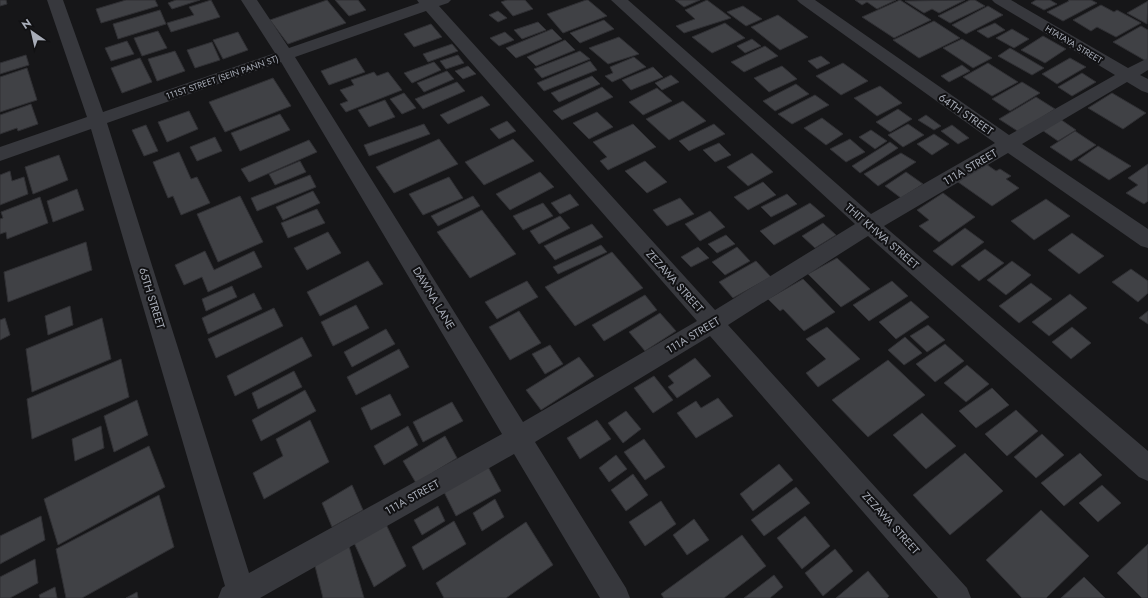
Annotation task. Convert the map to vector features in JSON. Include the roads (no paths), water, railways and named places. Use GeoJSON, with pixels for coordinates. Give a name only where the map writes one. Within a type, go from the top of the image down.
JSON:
{"type":"FeatureCollection","features":[{"type":"Feature","properties":{"kind":"street","name":"65TH STREET"},"geometry":{"type":"LineString","coordinates":[[55,0],[97,120],[239,596]]}},
{"type":"Feature","properties":{"kind":"street","name":"DAWNA LANE"},"geometry":{"type":"LineString","coordinates":[[249,0],[285,55],[616,598]]}},
{"type":"Feature","properties":{"kind":"street","name":"THIT KHWA STREET"},"geometry":{"type":"LineString","coordinates":[[619,0],[869,225],[1148,468]]}},
{"type":"Feature","properties":{"kind":"street","name":"64TH STREET"},"geometry":{"type":"LineString","coordinates":[[805,0],[1010,145],[1148,240]]}},
{"type":"Feature","properties":{"kind":"street","name":"HTATAYA STREET"},"geometry":{"type":"LineString","coordinates":[[1000,0],[1148,87]]}},
{"type":"Feature","properties":{"kind":"street","name":"111ST STREET (SEIN PANN ST)"},"geometry":{"type":"LineString","coordinates":[[0,154],[433,2]]}},
{"type":"Feature","properties":{"kind":"street","name":"ZEZAWA STREET"},"geometry":{"type":"LineString","coordinates":[[433,2],[713,323],[957,598]]}},
{"type":"Feature","properties":{"kind":"street","name":"111A STREET"},"geometry":{"type":"LineString","coordinates":[[239,596],[518,438],[713,323],[869,225],[1010,145],[1148,63]]}}]}
